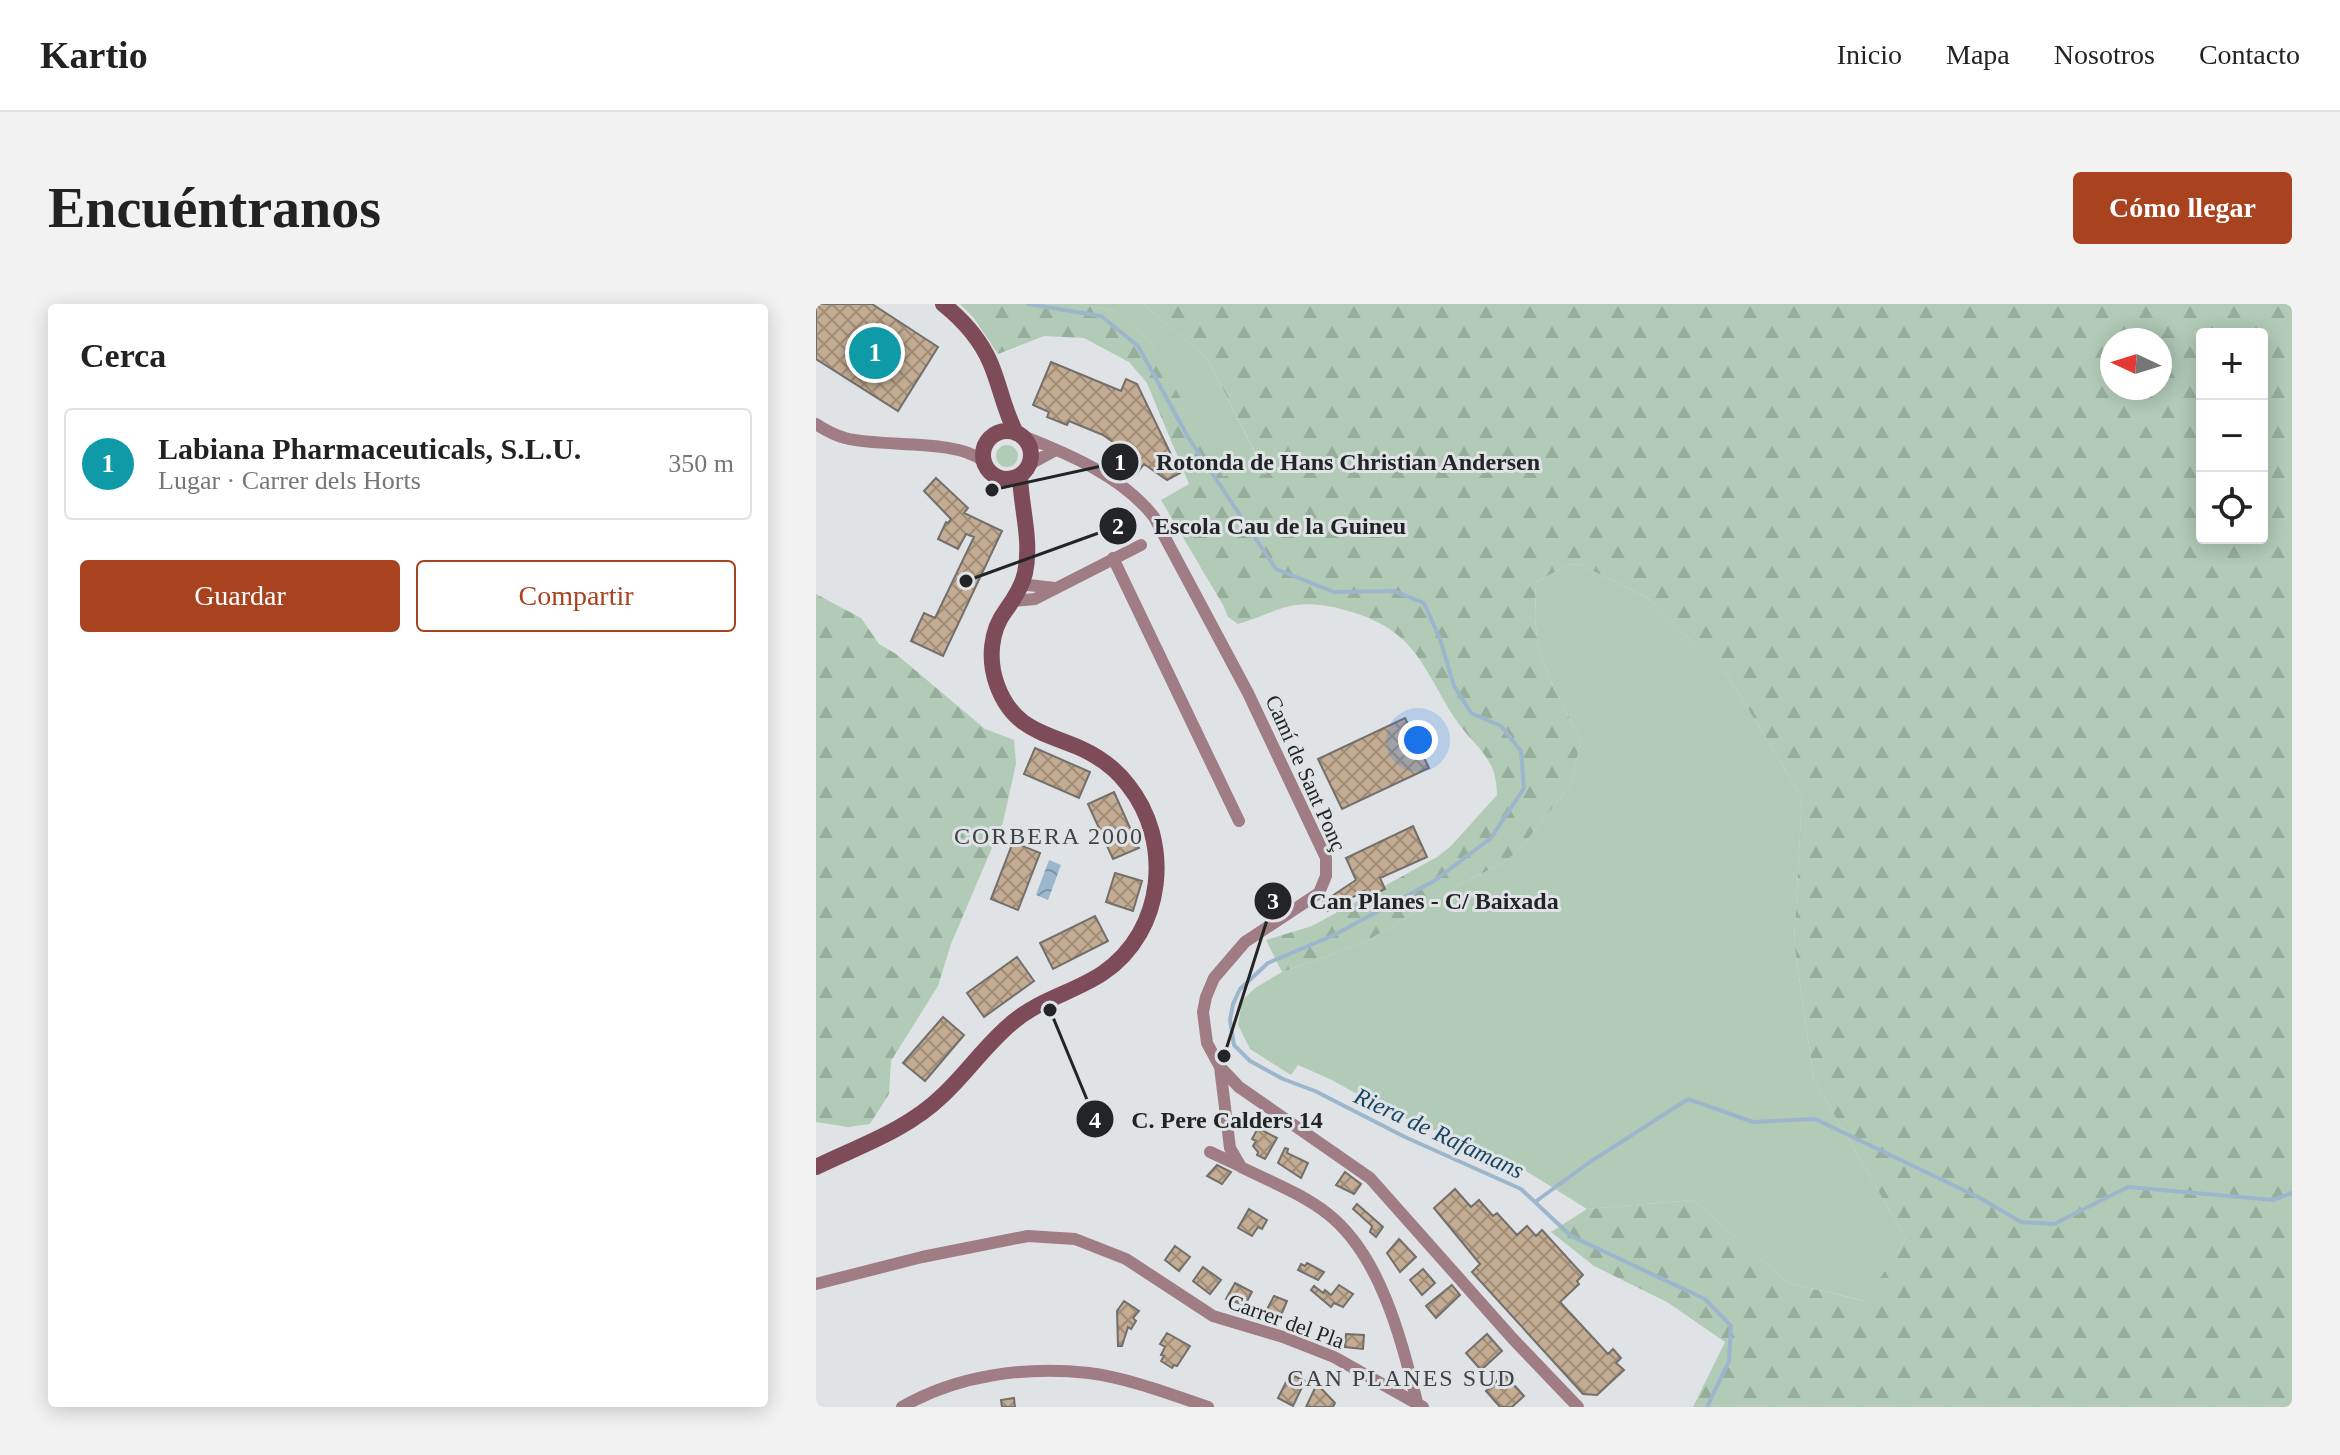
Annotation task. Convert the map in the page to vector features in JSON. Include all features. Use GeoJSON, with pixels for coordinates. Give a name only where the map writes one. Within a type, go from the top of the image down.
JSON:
{"type":"FeatureCollection","features":[{"type":"Feature","properties":{"kind":"street"},"geometry":{"type":"LineString","coordinates":[[816,1167],[890,1133],[924,1112],[1015,1019],[1040,1003],[1091,980],[1113,965],[1130,947],[1148,917],[1156,887],[1156,853],[1147,818],[1133,792],[1114,770],[1091,753],[1027,726],[1011,709],[998,686],[992,658],[993,638],[1024,580],[1027,544],[1023,521],[1025,470],[1031,449],[1005,410],[991,363],[983,349],[960,318],[943,304]]}},
{"type":"Feature","properties":{"kind":"street"},"geometry":{"type":"LineString","coordinates":[[983,461],[985,446],[994,435],[1005,410]]}},
{"type":"Feature","properties":{"kind":"street"},"geometry":{"type":"LineString","coordinates":[[816,424],[846,438],[976,455],[998,478],[1023,521]]}},
{"type":"Feature","properties":{"kind":"street"},"geometry":{"type":"LineString","coordinates":[[994,435],[1009,430],[1019,434]]}},
{"type":"Feature","properties":{"kind":"street","name":"Camí de Sant Ponç"},"geometry":{"type":"LineString","coordinates":[[1019,434],[1085,464],[1117,483],[1137,497],[1154,517],[1248,693],[1326,858],[1326,876],[1319,893],[1245,942],[1211,983],[1204,1004],[1203,1022],[1207,1043],[1220,1067],[1253,1099],[1321,1142],[1370,1178],[1578,1407]]}},
{"type":"Feature","properties":{"kind":"street"},"geometry":{"type":"LineString","coordinates":[[998,478],[1013,480],[1054,451]]}},
{"type":"Feature","properties":{"kind":"street"},"geometry":{"type":"LineString","coordinates":[[1013,601],[1035,599],[1141,545]]}},
{"type":"Feature","properties":{"kind":"street"},"geometry":{"type":"LineString","coordinates":[[1113,558],[1239,821]]}},
{"type":"Feature","properties":{"kind":"street"},"geometry":{"type":"LineString","coordinates":[[1024,580],[1028,585],[1055,588]]}},
{"type":"Feature","properties":{"kind":"street"},"geometry":{"type":"LineString","coordinates":[[1220,1067],[1230,1148],[1241,1167]]}},
{"type":"Feature","properties":{"kind":"street"},"geometry":{"type":"LineString","coordinates":[[1210,1152],[1325,1211],[1354,1241],[1386,1302],[1420,1404]]}},
{"type":"Feature","properties":{"kind":"street","name":"Carrer del Pla"},"geometry":{"type":"LineString","coordinates":[[816,1284],[922,1257],[1042,1235],[1075,1239],[1126,1259],[1213,1316],[1306,1345],[1420,1404]]}},
{"type":"Feature","properties":{"kind":"street"},"geometry":{"type":"LineString","coordinates":[[902,1407],[966,1380],[998,1374],[1066,1372],[1110,1377],[1208,1407]]}},
{"type":"Feature","properties":{"kind":"green space"},"geometry":{"type":"Polygon","coordinates":[[[960,304],[1079,304],[1115,311],[1150,342],[1223,476],[1266,474],[1207,358],[1143,304],[2292,304],[2292,1407],[1693,1407],[1725,1342],[1667,1302],[1594,1266],[1551,1232],[1587,1209],[1693,1200],[1788,1283],[1865,1301],[1906,1239],[1814,1080],[1794,942],[1802,797],[1728,676],[1648,598],[1579,564],[1568,565],[1536,582],[1538,647],[1554,689],[1581,740],[1571,784],[1520,849],[1503,863],[1459,885],[1362,944],[1282,972],[1266,940],[1312,926],[1450,847],[1497,795],[1489,761],[1454,717],[1413,650],[1386,627],[1345,610],[1304,604],[1238,624],[1228,617],[1161,500],[1189,484],[1147,383],[1129,362],[1084,338],[1044,336],[998,354],[974,318],[960,304]]]}},
{"type":"Feature","properties":{"kind":"green space"},"geometry":{"type":"Polygon","coordinates":[[[1079,304],[1143,304],[1207,358],[1266,475],[1222,477],[1150,342],[1115,311],[1079,304]]]}},
{"type":"Feature","properties":{"kind":"green space"},"geometry":{"type":"Polygon","coordinates":[[[1007,445],[1015,448],[1018,456],[1015,464],[1007,467],[999,464],[996,456],[999,448],[1007,445]]]}},
{"type":"Feature","properties":{"kind":"green space"},"geometry":{"type":"Polygon","coordinates":[[[1579,564],[1648,598],[1728,676],[1802,797],[1794,942],[1814,1080],[1906,1239],[1866,1301],[1788,1283],[1693,1200],[1587,1209],[1507,1159],[1389,1112],[1298,1065],[1291,1075],[1250,1049],[1238,1025],[1242,1001],[1255,988],[1282,972],[1362,944],[1459,885],[1503,863],[1520,849],[1571,784],[1581,740],[1554,689],[1538,647],[1536,582],[1568,565],[1579,564]]]}},
{"type":"Feature","properties":{"kind":"green space"},"geometry":{"type":"Polygon","coordinates":[[[816,594],[861,618],[879,644],[896,654],[985,729],[1014,740],[1016,764],[1003,822],[951,944],[938,986],[891,1061],[889,1094],[870,1124],[848,1127],[816,1122],[816,594]]]}},
{"type":"Feature","properties":{"kind":"water"},"geometry":{"type":"Polygon","coordinates":[[[1049,860],[1061,865],[1048,900],[1036,895],[1049,860]]]}},
{"type":"Feature","properties":{"kind":"building"},"geometry":{"type":"Polygon","coordinates":[[[816,304],[872,304],[938,347],[898,411],[816,359],[816,304]]]}},
{"type":"Feature","properties":{"kind":"building"},"geometry":{"type":"Polygon","coordinates":[[[1051,362],[1121,391],[1126,379],[1137,384],[1180,473],[1167,480],[1144,464],[1137,473],[1125,464],[1131,455],[1103,435],[1069,421],[1067,425],[1047,417],[1049,412],[1033,405],[1051,362]]]}},
{"type":"Feature","properties":{"kind":"building"},"geometry":{"type":"Polygon","coordinates":[[[936,478],[968,508],[964,513],[1002,531],[943,656],[911,641],[924,613],[935,618],[974,537],[966,534],[958,549],[938,539],[946,522],[951,519],[924,491],[936,478]]]}},
{"type":"Feature","properties":{"kind":"building"},"geometry":{"type":"Polygon","coordinates":[[[1405,718],[1429,768],[1342,809],[1318,759],[1405,718]]]}},
{"type":"Feature","properties":{"kind":"building"},"geometry":{"type":"Polygon","coordinates":[[[1035,748],[1090,772],[1079,798],[1024,774],[1035,748]]]}},
{"type":"Feature","properties":{"kind":"building"},"geometry":{"type":"Polygon","coordinates":[[[1114,792],[1139,848],[1113,859],[1088,804],[1114,792]]]}},
{"type":"Feature","properties":{"kind":"building"},"geometry":{"type":"Polygon","coordinates":[[[1413,826],[1427,857],[1380,878],[1385,889],[1367,898],[1364,891],[1328,911],[1323,902],[1356,880],[1346,858],[1413,826]]]}},
{"type":"Feature","properties":{"kind":"building"},"geometry":{"type":"Polygon","coordinates":[[[1013,842],[1040,853],[1018,910],[991,899],[1013,842]]]}},
{"type":"Feature","properties":{"kind":"building"},"geometry":{"type":"Polygon","coordinates":[[[1115,873],[1142,881],[1133,911],[1106,902],[1115,873]]]}},
{"type":"Feature","properties":{"kind":"building"},"geometry":{"type":"Polygon","coordinates":[[[1095,916],[1108,941],[1053,969],[1040,943],[1095,916]]]}},
{"type":"Feature","properties":{"kind":"building"},"geometry":{"type":"Polygon","coordinates":[[[1017,957],[1034,981],[984,1017],[967,993],[1017,957]]]}},
{"type":"Feature","properties":{"kind":"building"},"geometry":{"type":"Polygon","coordinates":[[[943,1017],[964,1035],[925,1081],[903,1063],[943,1017]]]}},
{"type":"Feature","properties":{"kind":"building"},"geometry":{"type":"Polygon","coordinates":[[[1258,1128],[1277,1138],[1265,1159],[1257,1155],[1253,1146],[1256,1141],[1252,1139],[1258,1128]]]}},
{"type":"Feature","properties":{"kind":"building"},"geometry":{"type":"Polygon","coordinates":[[[1285,1148],[1288,1149],[1287,1153],[1308,1163],[1301,1178],[1278,1163],[1285,1148]]]}},
{"type":"Feature","properties":{"kind":"building"},"geometry":{"type":"Polygon","coordinates":[[[1217,1165],[1231,1172],[1222,1184],[1207,1176],[1217,1165]]]}},
{"type":"Feature","properties":{"kind":"building"},"geometry":{"type":"Polygon","coordinates":[[[1345,1172],[1361,1184],[1354,1194],[1336,1185],[1345,1172]]]}},
{"type":"Feature","properties":{"kind":"building"},"geometry":{"type":"Polygon","coordinates":[[[1455,1189],[1471,1207],[1479,1200],[1493,1216],[1497,1213],[1517,1235],[1527,1226],[1536,1236],[1542,1230],[1583,1275],[1577,1281],[1579,1284],[1560,1302],[1608,1354],[1613,1349],[1621,1358],[1616,1363],[1624,1370],[1597,1395],[1583,1394],[1472,1272],[1480,1264],[1434,1208],[1455,1189]]]}},
{"type":"Feature","properties":{"kind":"building"},"geometry":{"type":"Polygon","coordinates":[[[1357,1204],[1383,1227],[1376,1237],[1370,1232],[1372,1226],[1353,1209],[1357,1204]]]}},
{"type":"Feature","properties":{"kind":"building"},"geometry":{"type":"Polygon","coordinates":[[[1249,1209],[1267,1220],[1262,1229],[1258,1227],[1252,1236],[1238,1228],[1249,1209]]]}},
{"type":"Feature","properties":{"kind":"building"},"geometry":{"type":"Polygon","coordinates":[[[1399,1239],[1416,1257],[1400,1272],[1387,1253],[1399,1239]]]}},
{"type":"Feature","properties":{"kind":"building"},"geometry":{"type":"Polygon","coordinates":[[[1175,1246],[1190,1257],[1179,1271],[1165,1260],[1175,1246]]]}},
{"type":"Feature","properties":{"kind":"building"},"geometry":{"type":"Polygon","coordinates":[[[1307,1263],[1324,1272],[1318,1280],[1298,1270],[1301,1264],[1305,1266],[1307,1263]]]}},
{"type":"Feature","properties":{"kind":"building"},"geometry":{"type":"Polygon","coordinates":[[[1203,1267],[1221,1280],[1210,1294],[1193,1281],[1203,1267]]]}},
{"type":"Feature","properties":{"kind":"building"},"geometry":{"type":"Polygon","coordinates":[[[1423,1269],[1435,1283],[1422,1295],[1410,1280],[1423,1269]]]}},
{"type":"Feature","properties":{"kind":"building"},"geometry":{"type":"Polygon","coordinates":[[[1235,1283],[1252,1292],[1245,1305],[1226,1299],[1235,1283]]]}},
{"type":"Feature","properties":{"kind":"building"},"geometry":{"type":"Polygon","coordinates":[[[1339,1285],[1353,1294],[1343,1307],[1334,1303],[1331,1307],[1311,1290],[1314,1286],[1331,1295],[1339,1285]]]}},
{"type":"Feature","properties":{"kind":"building"},"geometry":{"type":"Polygon","coordinates":[[[1452,1285],[1460,1295],[1436,1318],[1426,1306],[1452,1285]]]}},
{"type":"Feature","properties":{"kind":"building"},"geometry":{"type":"Polygon","coordinates":[[[1274,1296],[1287,1301],[1280,1318],[1265,1313],[1274,1296]]]}},
{"type":"Feature","properties":{"kind":"building"},"geometry":{"type":"Polygon","coordinates":[[[1124,1301],[1139,1311],[1133,1318],[1136,1321],[1131,1329],[1128,1327],[1122,1346],[1118,1346],[1117,1311],[1124,1301]]]}},
{"type":"Feature","properties":{"kind":"building"},"geometry":{"type":"Polygon","coordinates":[[[1167,1333],[1190,1346],[1177,1366],[1172,1368],[1161,1361],[1165,1347],[1160,1344],[1167,1333]]]}},
{"type":"Feature","properties":{"kind":"building"},"geometry":{"type":"Polygon","coordinates":[[[1346,1334],[1364,1335],[1363,1349],[1345,1347],[1346,1334]]]}},
{"type":"Feature","properties":{"kind":"building"},"geometry":{"type":"Polygon","coordinates":[[[1487,1334],[1502,1351],[1481,1370],[1466,1353],[1487,1334]]]}},
{"type":"Feature","properties":{"kind":"building"},"geometry":{"type":"Polygon","coordinates":[[[1290,1374],[1305,1381],[1293,1406],[1278,1398],[1290,1374]]]}},
{"type":"Feature","properties":{"kind":"building"},"geometry":{"type":"Polygon","coordinates":[[[1504,1374],[1524,1396],[1512,1407],[1500,1407],[1486,1391],[1504,1374]]]}},
{"type":"Feature","properties":{"kind":"building"},"geometry":{"type":"Polygon","coordinates":[[[1317,1384],[1335,1403],[1333,1407],[1306,1407],[1317,1384]]]}},
{"type":"Feature","properties":{"kind":"building"},"geometry":{"type":"Polygon","coordinates":[[[1014,1398],[1015,1407],[1002,1407],[1001,1400],[1014,1398]]]}},
{"type":"Feature","properties":{"kind":"waterway","name":"Riera de Rafamans"},"geometry":{"type":"LineString","coordinates":[[1028,304],[1101,316],[1138,346],[1188,437],[1276,569],[1334,592],[1394,591],[1424,603],[1440,639],[1454,686],[1471,713],[1501,726],[1521,751],[1524,788],[1491,838],[1434,881],[1334,935],[1268,963],[1240,989],[1233,1004],[1230,1020],[1234,1045],[1250,1061],[1283,1079],[1315,1091],[1405,1137],[1521,1189],[1571,1236],[1705,1299],[1731,1326],[1729,1361],[1707,1407]]}},
{"type":"Feature","properties":{"kind":"waterway"},"geometry":{"type":"LineString","coordinates":[[1535,1202],[1590,1162],[1688,1099],[1753,1122],[1815,1119],[1980,1198],[2021,1222],[2054,1224],[2128,1187],[2273,1200],[2292,1193]]}},
{"type":"Feature","properties":{"kind":"place","name":"Labiana Pharmaceuticals, S.L.U."},"geometry":{"type":"Point","coordinates":[875,353]}},
{"type":"Feature","properties":{"kind":"place","name":"Rotonda de Hans Christian Andersen"},"geometry":{"type":"Point","coordinates":[992,490]}},
{"type":"Feature","properties":{"kind":"place","name":"Escola Cau de la Guineu"},"geometry":{"type":"Point","coordinates":[966,581]}},
{"type":"Feature","properties":{"kind":"place","name":"C. Pere Calders 14"},"geometry":{"type":"Point","coordinates":[1050,1010]}},
{"type":"Feature","properties":{"kind":"place","name":"Can Planes - C/ Baixada"},"geometry":{"type":"Point","coordinates":[1224,1056]}},
{"type":"Feature","properties":{"kind":"district","name":"CORBERA 2000"},"geometry":{"type":"Point","coordinates":[1049,836]}},
{"type":"Feature","properties":{"kind":"district","name":"CAN PLANES SUD"},"geometry":{"type":"Point","coordinates":[1402,1378]}}]}
